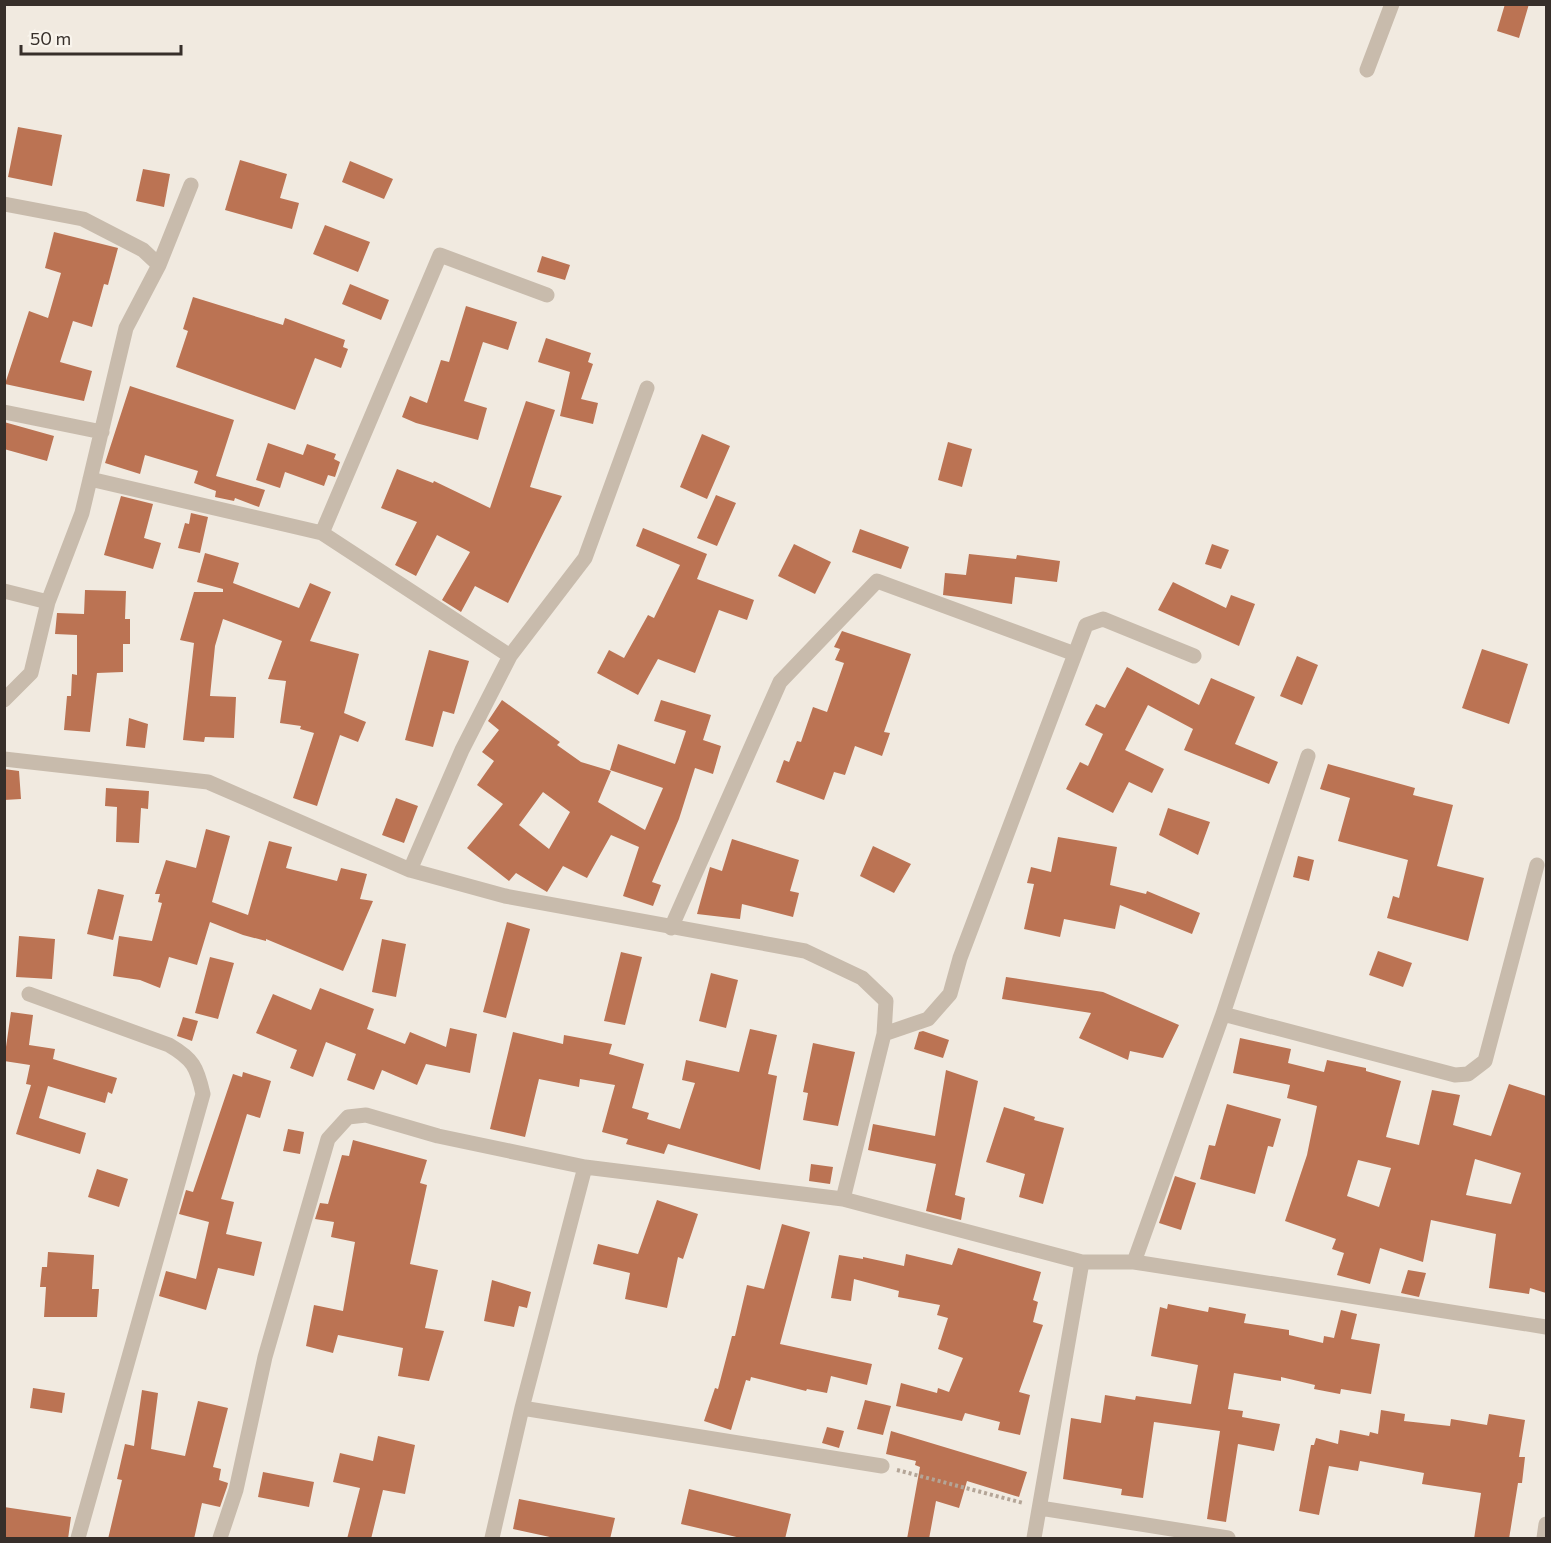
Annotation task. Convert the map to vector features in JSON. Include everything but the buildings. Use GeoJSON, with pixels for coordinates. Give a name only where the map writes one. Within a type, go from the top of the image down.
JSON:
{"type":"FeatureCollection","features":[{"type":"Feature","properties":{"kind":"street"},"geometry":{"type":"LineString","coordinates":[[1367,70],[1392,4]]}},
{"type":"Feature","properties":{"kind":"street"},"geometry":{"type":"LineString","coordinates":[[4,700],[31,673],[48,602],[82,513],[126,328],[159,265],[190,185]]}},
{"type":"Feature","properties":{"kind":"street"},"geometry":{"type":"LineString","coordinates":[[4,204],[83,219],[143,250],[159,265]]}},
{"type":"Feature","properties":{"kind":"street"},"geometry":{"type":"LineString","coordinates":[[322,533],[440,255],[547,295]]}},
{"type":"Feature","properties":{"kind":"street"},"geometry":{"type":"LineString","coordinates":[[410,870],[462,750],[510,656],[585,558],[647,388]]}},
{"type":"Feature","properties":{"kind":"street"},"geometry":{"type":"LineString","coordinates":[[4,412],[102,432]]}},
{"type":"Feature","properties":{"kind":"street"},"geometry":{"type":"LineString","coordinates":[[90,479],[322,533],[510,656]]}},
{"type":"Feature","properties":{"kind":"street"},"geometry":{"type":"LineString","coordinates":[[671,928],[780,682],[877,581],[1075,654]]}},
{"type":"Feature","properties":{"kind":"street"},"geometry":{"type":"LineString","coordinates":[[4,591],[48,602]]}},
{"type":"Feature","properties":{"kind":"street"},"geometry":{"type":"LineString","coordinates":[[884,1034],[928,1019],[950,994],[960,958],[1086,625],[1103,619],[1194,656]]}},
{"type":"Feature","properties":{"kind":"street"},"geometry":{"type":"LineString","coordinates":[[1134,1262],[1223,1014],[1308,756]]}},
{"type":"Feature","properties":{"kind":"street"},"geometry":{"type":"LineString","coordinates":[[4,759],[207,783],[410,870],[505,896],[805,951],[862,978],[886,1001],[884,1034],[843,1199]]}},
{"type":"Feature","properties":{"kind":"street"},"geometry":{"type":"LineString","coordinates":[[1223,1014],[1455,1075],[1468,1074],[1485,1061],[1536,865]]}},
{"type":"Feature","properties":{"kind":"street"},"geometry":{"type":"LineString","coordinates":[[29,994],[169,1045],[187,1056],[198,1072],[203,1094],[78,1539]]}},
{"type":"Feature","properties":{"kind":"street"},"geometry":{"type":"LineString","coordinates":[[220,1539],[236,1490],[265,1357],[328,1139],[348,1117],[366,1115],[438,1136],[585,1167],[843,1199],[1082,1262],[1134,1262],[1546,1327]]}},
{"type":"Feature","properties":{"kind":"street"},"geometry":{"type":"LineString","coordinates":[[492,1539],[522,1408],[585,1167]]}},
{"type":"Feature","properties":{"kind":"street"},"geometry":{"type":"LineString","coordinates":[[1034,1539],[1082,1262]]}},
{"type":"Feature","properties":{"kind":"street"},"geometry":{"type":"LineString","coordinates":[[522,1408],[882,1466]]}},
{"type":"Feature","properties":{"kind":"street"},"geometry":{"type":"LineString","coordinates":[[1040,1508],[1227,1539]]}},
{"type":"Feature","properties":{"kind":"street"},"geometry":{"type":"LineString","coordinates":[[1544,1539],[1546,1524]]}},
{"type":"Feature","properties":{"kind":"path"},"geometry":{"type":"LineString","coordinates":[[882,1466],[1040,1508]]}}]}
